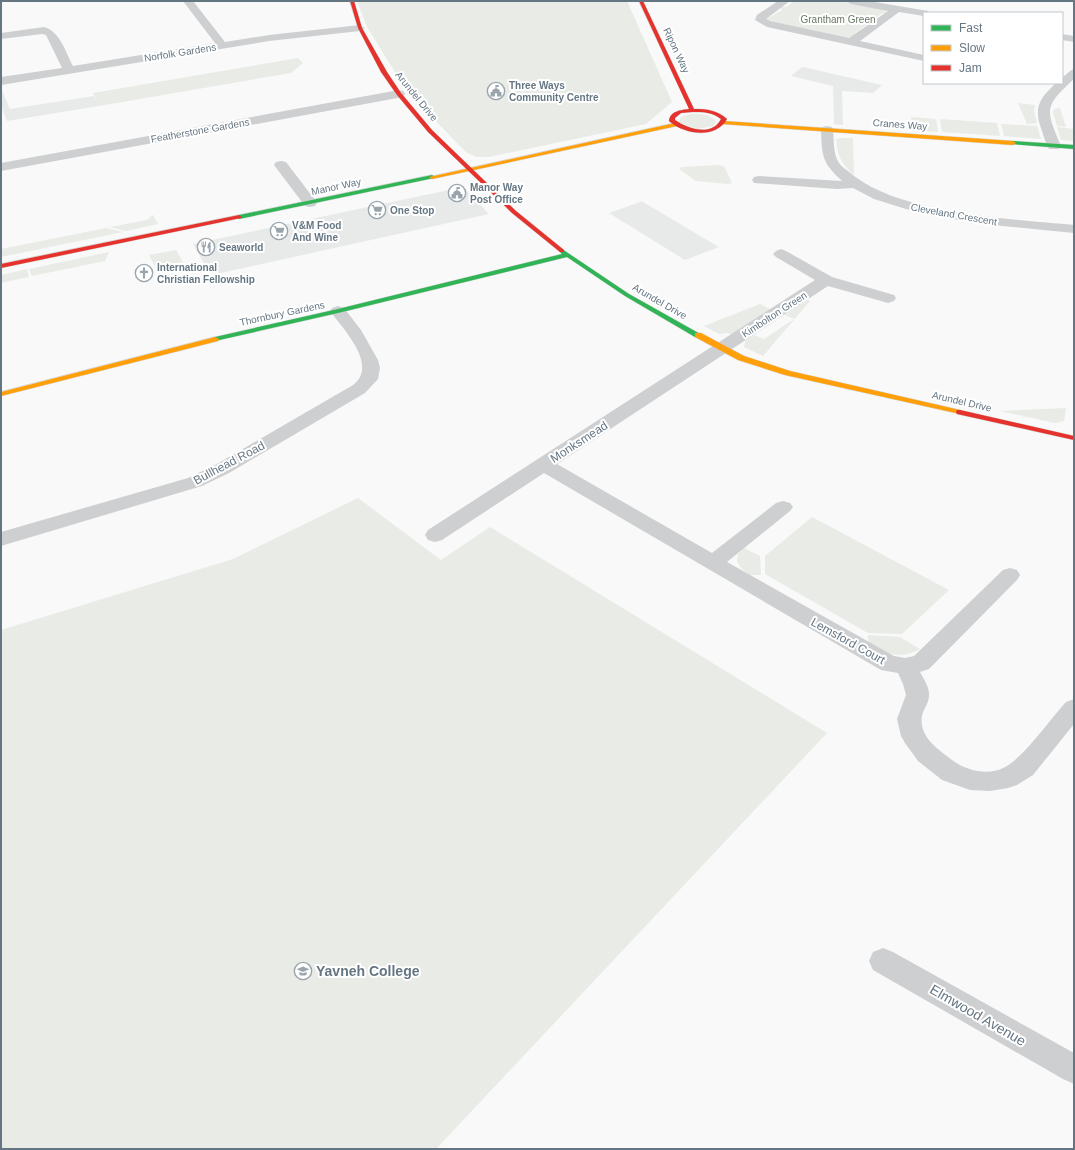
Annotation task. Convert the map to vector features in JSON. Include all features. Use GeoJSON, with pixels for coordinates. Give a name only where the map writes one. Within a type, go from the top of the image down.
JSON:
{"type":"FeatureCollection","features":[{"type":"Feature","properties":{"kind":"street"},"geometry":{"type":"LineString","coordinates":[[188,1],[222,45]]}},
{"type":"Feature","properties":{"kind":"street","name":"Arundel Drive"},"geometry":{"type":"LineString","coordinates":[[352,1],[360,28],[384,72],[399,94],[430,131],[514,212],[567,254],[628,295],[741,358],[788,373],[1074,438]]}},
{"type":"Feature","properties":{"kind":"street","name":"Ripon Way"},"geometry":{"type":"LineString","coordinates":[[641,1],[692,110]]}},
{"type":"Feature","properties":{"kind":"street"},"geometry":{"type":"LineString","coordinates":[[785,1],[761,17],[760,20],[767,24],[923,58]]}},
{"type":"Feature","properties":{"kind":"street"},"geometry":{"type":"LineString","coordinates":[[851,1],[923,13]]}},
{"type":"Feature","properties":{"kind":"street"},"geometry":{"type":"LineString","coordinates":[[851,42],[897,9]]}},
{"type":"Feature","properties":{"kind":"street","name":"Norfolk Gardens"},"geometry":{"type":"LineString","coordinates":[[1,81],[268,38],[360,28]]}},
{"type":"Feature","properties":{"kind":"street"},"geometry":{"type":"LineString","coordinates":[[1,36],[44,30],[50,33],[69,70]]}},
{"type":"Feature","properties":{"kind":"street"},"geometry":{"type":"LineString","coordinates":[[1063,37],[1074,39]]}},
{"type":"Feature","properties":{"kind":"street"},"geometry":{"type":"LineString","coordinates":[[1054,146],[1045,120],[1044,106],[1051,96],[1074,73]]}},
{"type":"Feature","properties":{"kind":"street","name":"Featherstone Gardens"},"geometry":{"type":"LineString","coordinates":[[1,167],[399,94]]}},
{"type":"Feature","properties":{"kind":"street"},"geometry":{"type":"LineString","coordinates":[[692,110],[716,113],[724,119],[724,123],[717,128],[702,131],[686,130],[675,125],[672,121],[674,115],[679,112],[692,110]]}},
{"type":"Feature","properties":{"kind":"street","name":"Cranes Way"},"geometry":{"type":"LineString","coordinates":[[724,123],[1074,147]]}},
{"type":"Feature","properties":{"kind":"street","name":"Manor Way"},"geometry":{"type":"LineString","coordinates":[[1,266],[310,203],[675,125]]}},
{"type":"Feature","properties":{"kind":"street","name":"Cleveland Crescent"},"geometry":{"type":"LineString","coordinates":[[827,130],[828,152],[830,159],[842,175],[876,195],[903,205],[945,214],[1010,223],[1074,229]]}},
{"type":"Feature","properties":{"kind":"street"},"geometry":{"type":"LineString","coordinates":[[281,165],[310,203]]}},
{"type":"Feature","properties":{"kind":"street"},"geometry":{"type":"LineString","coordinates":[[759,180],[837,185],[855,184]]}},
{"type":"Feature","properties":{"kind":"street","name":"Thornbury Gardens"},"geometry":{"type":"LineString","coordinates":[[1,394],[222,337],[338,311],[567,254]]}},
{"type":"Feature","properties":{"kind":"street"},"geometry":{"type":"LineString","coordinates":[[781,254],[826,280],[888,298]]}},
{"type":"Feature","properties":{"kind":"street","name":"Kimbolton Green"},"geometry":{"type":"LineString","coordinates":[[723,348],[826,280]]}},
{"type":"Feature","properties":{"kind":"street","name":"Bullhead Road"},"geometry":{"type":"LineString","coordinates":[[1,539],[160,494],[195,482],[362,387],[370,377],[372,368],[370,359],[365,348],[338,311]]}},
{"type":"Feature","properties":{"kind":"street","name":"Monksmead"},"geometry":{"type":"LineString","coordinates":[[435,535],[723,348]]}},
{"type":"Feature","properties":{"kind":"street","name":"Lemsford Court"},"geometry":{"type":"LineString","coordinates":[[544,465],[889,664],[906,666],[921,663],[1010,575]]}},
{"type":"Feature","properties":{"kind":"street"},"geometry":{"type":"LineString","coordinates":[[712,563],[783,507]]}},
{"type":"Feature","properties":{"kind":"street"},"geometry":{"type":"LineString","coordinates":[[906,666],[915,684],[918,695],[909,719],[913,736],[927,754],[951,773],[970,780],[990,781],[1008,778],[1024,768],[1074,708]]}},
{"type":"Feature","properties":{"kind":"street","name":"Elmwood Avenue"},"geometry":{"type":"LineString","coordinates":[[883,961],[1074,1069]]}},
{"type":"Feature","properties":{"kind":"shaded area"},"geometry":{"type":"Polygon","coordinates":[[[802,67],[882,85],[873,93],[842,91],[843,125],[834,124],[833,86],[791,76],[802,67]]]}},
{"type":"Feature","properties":{"kind":"shaded area"},"geometry":{"type":"Polygon","coordinates":[[[1,88],[10,109],[94,96],[99,106],[7,121],[1,106],[1,88]]]}},
{"type":"Feature","properties":{"kind":"shaded area"},"geometry":{"type":"Polygon","coordinates":[[[463,187],[489,214],[216,274],[209,272],[193,244],[463,187]]]}},
{"type":"Feature","properties":{"kind":"shaded area"},"geometry":{"type":"Polygon","coordinates":[[[643,201],[719,247],[685,260],[609,213],[643,201]]]}},
{"type":"Feature","properties":{"kind":"green space"},"geometry":{"type":"Polygon","coordinates":[[[357,1],[627,1],[672,102],[646,124],[489,157],[477,157],[467,153],[408,93],[367,27],[357,1]]]}},
{"type":"Feature","properties":{"kind":"green space","name":"Grantham Green"},"geometry":{"type":"Polygon","coordinates":[[[794,1],[859,3],[882,9],[887,13],[882,13],[871,22],[874,23],[867,24],[854,34],[857,36],[846,38],[765,20],[765,17],[770,17],[782,10],[780,7],[786,7],[794,1]]]}},
{"type":"Feature","properties":{"kind":"green space"},"geometry":{"type":"Polygon","coordinates":[[[298,58],[303,63],[291,73],[99,106],[93,93],[298,58]]]}},
{"type":"Feature","properties":{"kind":"green space"},"geometry":{"type":"Polygon","coordinates":[[[1018,103],[1035,105],[1034,111],[1037,123],[1027,124],[1018,103]]]}},
{"type":"Feature","properties":{"kind":"green space"},"geometry":{"type":"Polygon","coordinates":[[[1060,108],[1066,127],[1057,126],[1053,112],[1054,109],[1060,108]]]}},
{"type":"Feature","properties":{"kind":"green space"},"geometry":{"type":"Polygon","coordinates":[[[690,114],[701,114],[708,116],[716,122],[713,126],[697,129],[679,122],[681,117],[690,114]]]}},
{"type":"Feature","properties":{"kind":"green space"},"geometry":{"type":"Polygon","coordinates":[[[911,117],[936,119],[938,132],[912,130],[911,117]]]}},
{"type":"Feature","properties":{"kind":"green space"},"geometry":{"type":"Polygon","coordinates":[[[940,119],[997,123],[1000,136],[942,132],[940,119]]]}},
{"type":"Feature","properties":{"kind":"green space"},"geometry":{"type":"Polygon","coordinates":[[[1001,124],[1037,126],[1041,139],[1004,136],[1001,124]]]}},
{"type":"Feature","properties":{"kind":"green space"},"geometry":{"type":"Polygon","coordinates":[[[1057,127],[1074,129],[1074,141],[1061,140],[1057,127]]]}},
{"type":"Feature","properties":{"kind":"green space"},"geometry":{"type":"Polygon","coordinates":[[[853,138],[854,175],[843,163],[839,155],[836,139],[853,138]]]}},
{"type":"Feature","properties":{"kind":"green space"},"geometry":{"type":"Polygon","coordinates":[[[724,166],[732,183],[728,184],[696,181],[679,169],[682,167],[724,166]]]}},
{"type":"Feature","properties":{"kind":"green space"},"geometry":{"type":"Polygon","coordinates":[[[153,215],[158,224],[126,231],[110,227],[147,220],[153,215]]]}},
{"type":"Feature","properties":{"kind":"green space"},"geometry":{"type":"Polygon","coordinates":[[[106,228],[123,232],[1,257],[1,249],[106,228]]]}},
{"type":"Feature","properties":{"kind":"green space"},"geometry":{"type":"Polygon","coordinates":[[[176,250],[183,262],[167,265],[168,267],[173,267],[175,271],[159,274],[149,255],[176,250]]]}},
{"type":"Feature","properties":{"kind":"green space"},"geometry":{"type":"Polygon","coordinates":[[[109,252],[105,261],[32,276],[29,269],[109,252]]]}},
{"type":"Feature","properties":{"kind":"green space"},"geometry":{"type":"Polygon","coordinates":[[[27,269],[29,277],[1,283],[1,275],[27,269]]]}},
{"type":"Feature","properties":{"kind":"green space"},"geometry":{"type":"Polygon","coordinates":[[[807,300],[810,301],[763,356],[744,347],[746,340],[754,335],[764,339],[794,319],[785,315],[807,300]]]}},
{"type":"Feature","properties":{"kind":"green space"},"geometry":{"type":"Polygon","coordinates":[[[760,304],[772,310],[733,336],[728,333],[719,334],[704,326],[760,304]]]}},
{"type":"Feature","properties":{"kind":"green space"},"geometry":{"type":"Polygon","coordinates":[[[1066,408],[1064,421],[1055,423],[1000,411],[1066,408]]]}},
{"type":"Feature","properties":{"kind":"green space","name":"Yavneh College"},"geometry":{"type":"Polygon","coordinates":[[[358,498],[441,560],[490,527],[827,733],[436,1149],[1,1149],[1,630],[233,559],[358,498]]]}},
{"type":"Feature","properties":{"kind":"green space"},"geometry":{"type":"Polygon","coordinates":[[[812,517],[949,590],[902,634],[868,633],[765,574],[765,556],[812,517]]]}},
{"type":"Feature","properties":{"kind":"green space"},"geometry":{"type":"Polygon","coordinates":[[[744,548],[760,556],[761,575],[749,575],[741,568],[737,561],[738,554],[744,548]]]}},
{"type":"Feature","properties":{"kind":"green space"},"geometry":{"type":"Polygon","coordinates":[[[868,635],[900,637],[920,649],[899,655],[887,653],[868,643],[868,635]]]}},
{"type":"Feature","properties":{"kind":"traffic: fast"},"geometry":{"type":"LineString","coordinates":[[1013,143],[1074,147]]}},
{"type":"Feature","properties":{"kind":"traffic: fast"},"geometry":{"type":"LineString","coordinates":[[239,217],[432,177]]}},
{"type":"Feature","properties":{"kind":"traffic: fast"},"geometry":{"type":"LineString","coordinates":[[562,251],[627,295],[698,335]]}},
{"type":"Feature","properties":{"kind":"traffic: fast"},"geometry":{"type":"LineString","coordinates":[[215,339],[338,311],[567,255]]}},
{"type":"Feature","properties":{"kind":"traffic: slow"},"geometry":{"type":"LineString","coordinates":[[724,123],[1013,143]]}},
{"type":"Feature","properties":{"kind":"traffic: slow"},"geometry":{"type":"LineString","coordinates":[[432,177],[675,125]]}},
{"type":"Feature","properties":{"kind":"traffic: slow"},"geometry":{"type":"LineString","coordinates":[[698,335],[741,358],[788,373],[960,412]]}},
{"type":"Feature","properties":{"kind":"traffic: slow"},"geometry":{"type":"LineString","coordinates":[[1,394],[215,339]]}},
{"type":"Feature","properties":{"kind":"traffic: jam"},"geometry":{"type":"LineString","coordinates":[[352,1],[360,28],[384,72],[399,94],[430,131],[514,212],[562,251]]}},
{"type":"Feature","properties":{"kind":"traffic: jam"},"geometry":{"type":"LineString","coordinates":[[641,1],[692,110]]}},
{"type":"Feature","properties":{"kind":"traffic: jam"},"geometry":{"type":"LineString","coordinates":[[692,110],[709,111],[716,113],[724,119],[721,125],[708,131],[685,128],[672,121],[672,118],[679,112],[692,110]]}},
{"type":"Feature","properties":{"kind":"traffic: jam"},"geometry":{"type":"LineString","coordinates":[[1,266],[239,217]]}},
{"type":"Feature","properties":{"kind":"traffic: jam"},"geometry":{"type":"LineString","coordinates":[[960,412],[1074,438]]}},
{"type":"Feature","properties":{"kind":"place","name":"Three Ways Community Centre"},"geometry":{"type":"Point","coordinates":[496,91]}},
{"type":"Feature","properties":{"kind":"place","name":"Manor Way Post Office"},"geometry":{"type":"Point","coordinates":[457,193]}},
{"type":"Feature","properties":{"kind":"place","name":"One Stop"},"geometry":{"type":"Point","coordinates":[377,210]}},
{"type":"Feature","properties":{"kind":"place","name":"V&M Food And Wine"},"geometry":{"type":"Point","coordinates":[279,231]}},
{"type":"Feature","properties":{"kind":"place","name":"Seaworld"},"geometry":{"type":"Point","coordinates":[206,247]}},
{"type":"Feature","properties":{"kind":"place","name":"International Christian Fellowship"},"geometry":{"type":"Point","coordinates":[144,273]}},
{"type":"Feature","properties":{"kind":"place","name":"Yavneh College"},"geometry":{"type":"Point","coordinates":[303,971]}}]}
